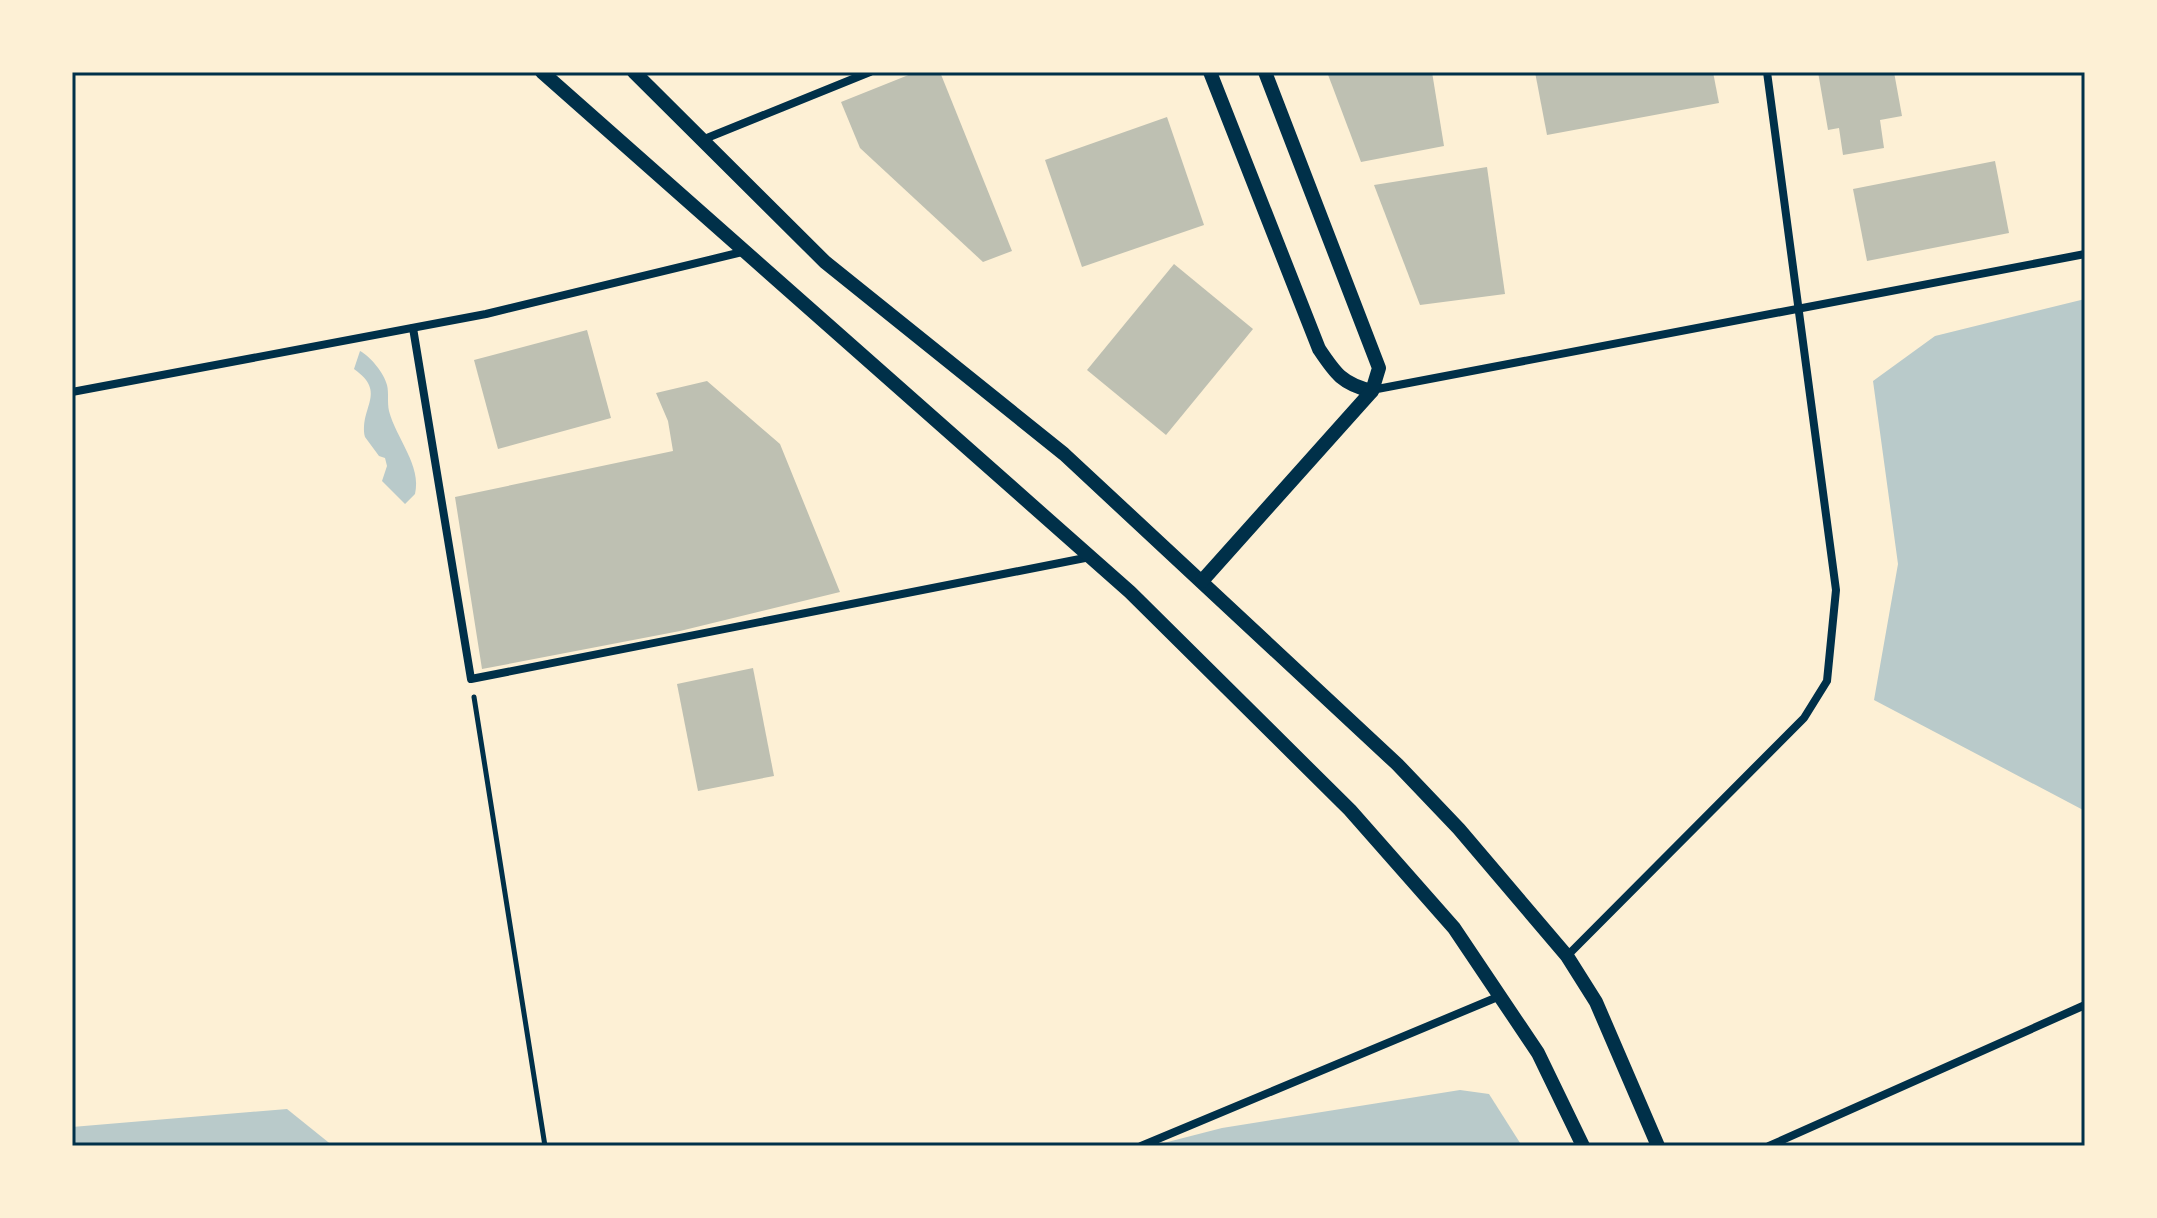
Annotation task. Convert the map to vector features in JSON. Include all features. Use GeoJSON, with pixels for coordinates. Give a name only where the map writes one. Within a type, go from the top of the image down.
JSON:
{"type":"FeatureCollection","features":[{"type":"Feature","properties":{"kind":"street"},"geometry":{"type":"LineString","coordinates":[[542,72],[1090,557],[1350,810],[1454,928],[1538,1053],[1583,1146]]}},
{"type":"Feature","properties":{"kind":"street"},"geometry":{"type":"LineString","coordinates":[[634,72],[825,262],[1064,454],[1397,764],[1459,829],[1567,956],[1596,1002],[1658,1146]]}},
{"type":"Feature","properties":{"kind":"street"},"geometry":{"type":"LineString","coordinates":[[702,140],[870,72]]}},
{"type":"Feature","properties":{"kind":"street"},"geometry":{"type":"LineString","coordinates":[[1210,72],[1319,349],[1334,372],[1351,386],[1372,391],[1798,306],[2085,254]]}},
{"type":"Feature","properties":{"kind":"street"},"geometry":{"type":"LineString","coordinates":[[1202,581],[1372,391],[1379,368],[1265,72]]}},
{"type":"Feature","properties":{"kind":"street"},"geometry":{"type":"LineString","coordinates":[[1567,956],[1804,718],[1827,681],[1836,590],[1767,72]]}},
{"type":"Feature","properties":{"kind":"street"},"geometry":{"type":"LineString","coordinates":[[72,392],[486,314],[742,252]]}},
{"type":"Feature","properties":{"kind":"street"},"geometry":{"type":"LineString","coordinates":[[413,328],[471,679],[1090,557]]}},
{"type":"Feature","properties":{"kind":"street"},"geometry":{"type":"LineString","coordinates":[[1141,1146],[1500,996]]}},
{"type":"Feature","properties":{"kind":"street"},"geometry":{"type":"LineString","coordinates":[[1769,1146],[2085,1005]]}},
{"type":"Feature","properties":{"kind":"path"},"geometry":{"type":"LineString","coordinates":[[471,679],[545,1146]]}},
{"type":"Feature","properties":{"kind":"shaded area"},"geometry":{"type":"Polygon","coordinates":[[[2085,299],[2085,811],[1874,700],[1898,564],[1873,381],[1935,336],[2085,299]]]}},
{"type":"Feature","properties":{"kind":"shaded area"},"geometry":{"type":"Polygon","coordinates":[[[360,351],[376,365],[385,380],[392,421],[415,473],[415,494],[405,504],[382,481],[387,466],[385,458],[379,456],[365,437],[364,426],[371,393],[364,378],[354,369],[360,351]]]}},
{"type":"Feature","properties":{"kind":"shaded area"},"geometry":{"type":"Polygon","coordinates":[[[1460,1090],[1489,1094],[1522,1146],[1152,1146],[1222,1128],[1460,1090]]]}},
{"type":"Feature","properties":{"kind":"shaded area"},"geometry":{"type":"Polygon","coordinates":[[[287,1109],[333,1146],[72,1146],[72,1127],[287,1109]]]}},
{"type":"Feature","properties":{"kind":"building"},"geometry":{"type":"Polygon","coordinates":[[[916,72],[940,72],[1012,251],[983,262],[860,148],[841,102],[916,72]]]}},
{"type":"Feature","properties":{"kind":"building"},"geometry":{"type":"Polygon","coordinates":[[[1327,72],[1432,72],[1444,146],[1361,162],[1327,72]]]}},
{"type":"Feature","properties":{"kind":"building"},"geometry":{"type":"Polygon","coordinates":[[[1535,72],[1713,72],[1719,103],[1547,135],[1535,72]]]}},
{"type":"Feature","properties":{"kind":"building"},"geometry":{"type":"Polygon","coordinates":[[[1818,72],[1894,72],[1902,116],[1880,120],[1884,148],[1843,155],[1839,128],[1828,130],[1818,72]]]}},
{"type":"Feature","properties":{"kind":"building"},"geometry":{"type":"Polygon","coordinates":[[[1167,117],[1204,225],[1082,267],[1045,160],[1167,117]]]}},
{"type":"Feature","properties":{"kind":"building"},"geometry":{"type":"Polygon","coordinates":[[[1995,161],[2009,233],[1867,261],[1853,189],[1995,161]]]}},
{"type":"Feature","properties":{"kind":"building"},"geometry":{"type":"Polygon","coordinates":[[[1487,167],[1505,294],[1420,305],[1374,185],[1487,167]]]}},
{"type":"Feature","properties":{"kind":"building"},"geometry":{"type":"Polygon","coordinates":[[[1174,264],[1253,329],[1166,435],[1087,370],[1174,264]]]}},
{"type":"Feature","properties":{"kind":"building"},"geometry":{"type":"Polygon","coordinates":[[[587,330],[611,418],[498,449],[474,360],[587,330]]]}},
{"type":"Feature","properties":{"kind":"building"},"geometry":{"type":"Polygon","coordinates":[[[707,381],[780,444],[840,592],[680,631],[482,669],[455,497],[673,451],[668,421],[656,393],[707,381]]]}},
{"type":"Feature","properties":{"kind":"building"},"geometry":{"type":"Polygon","coordinates":[[[753,668],[774,776],[698,791],[677,684],[753,668]]]}}]}
